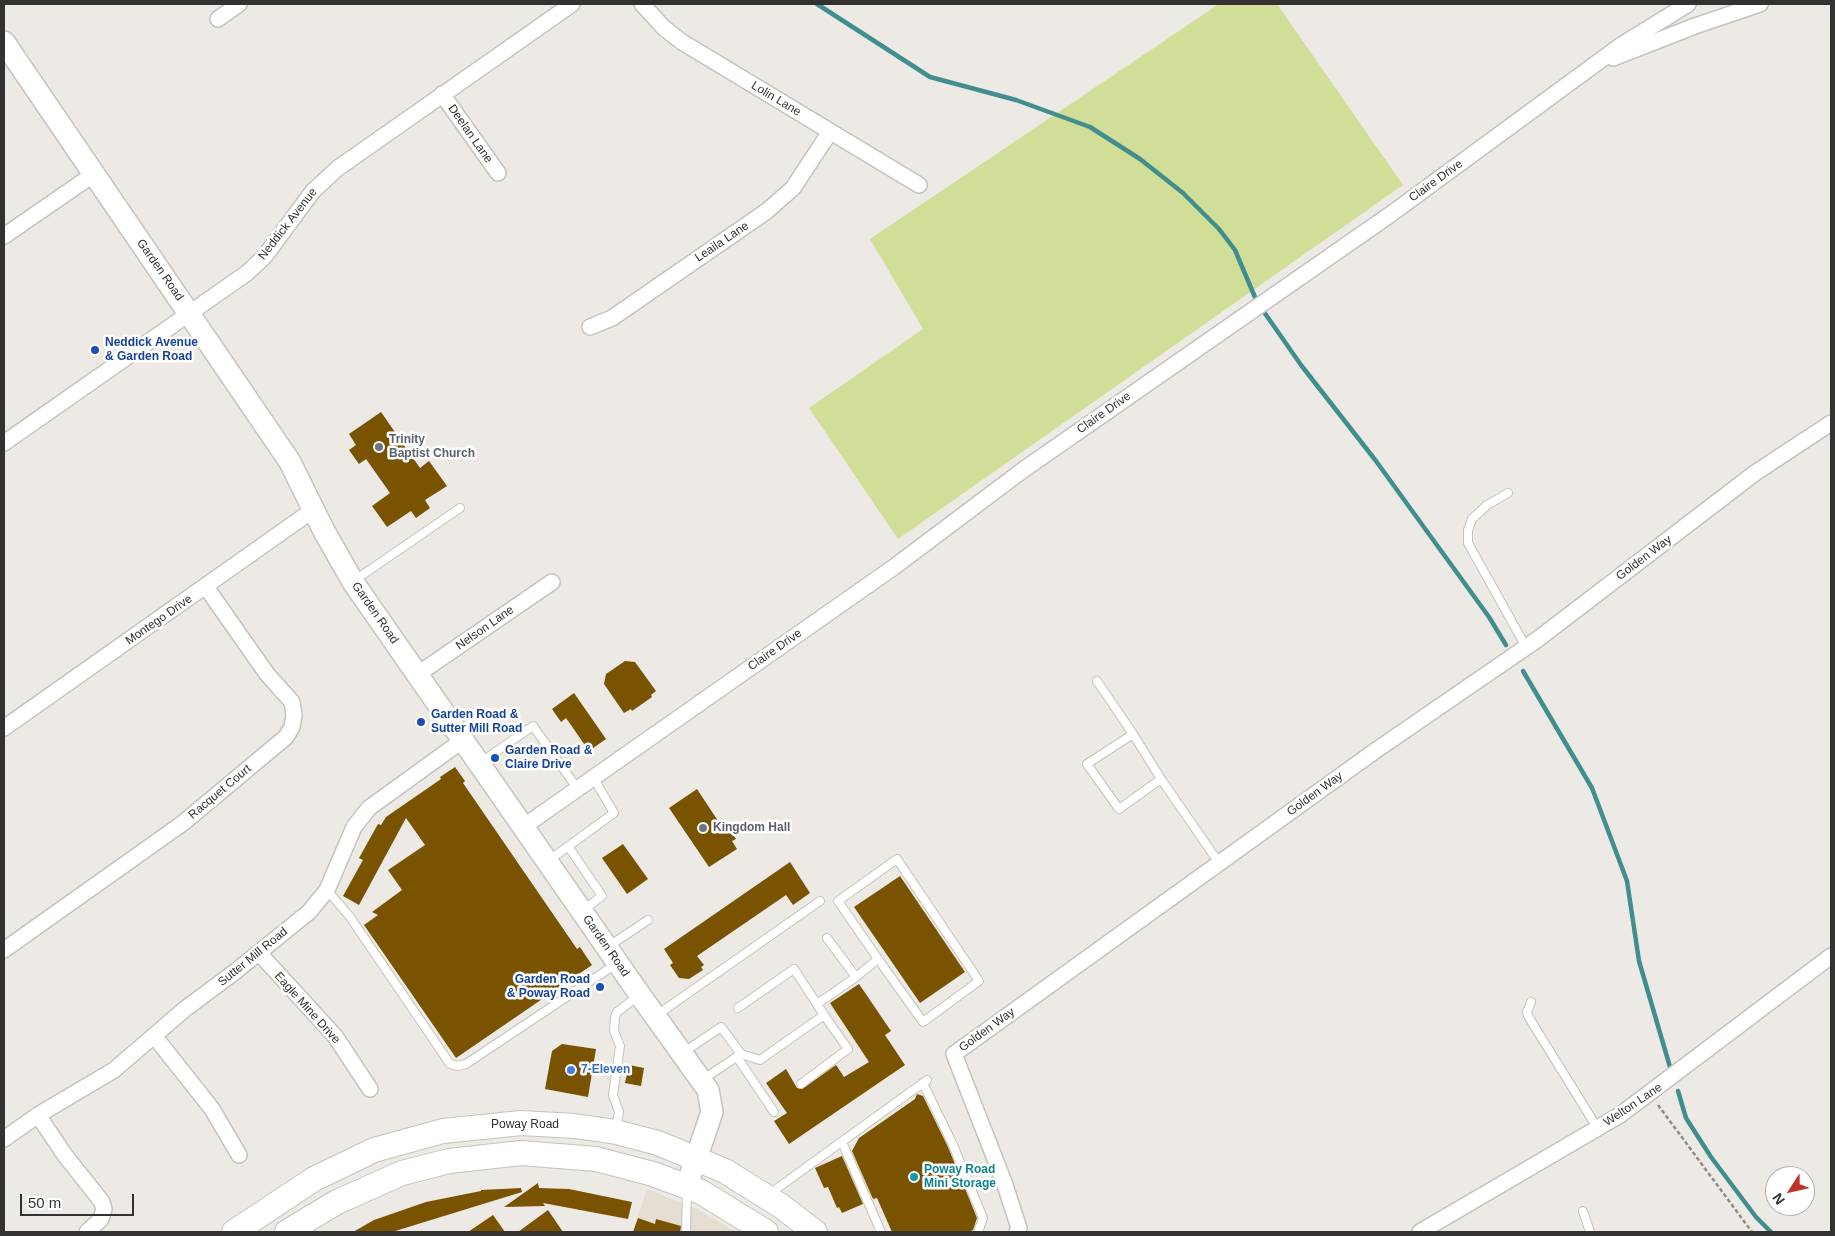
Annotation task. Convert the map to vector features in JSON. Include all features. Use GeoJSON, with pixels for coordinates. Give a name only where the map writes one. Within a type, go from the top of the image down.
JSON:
{"type":"FeatureCollection","features":[{"type":"Feature","properties":{"kind":"main road","name":"Poway Road"},"geometry":{"type":"LineString","coordinates":[[234,1232],[290,1193],[374,1150],[418,1137],[471,1126],[521,1123],[575,1126],[616,1132],[658,1143],[725,1171],[767,1196],[815,1232]]}},
{"type":"Feature","properties":{"kind":"main road"},"geometry":{"type":"LineString","coordinates":[[287,1232],[337,1202],[402,1173],[449,1160],[495,1154],[548,1154],[596,1159],[625,1165],[687,1185],[714,1199],[764,1232]]}},
{"type":"Feature","properties":{"kind":"street"},"geometry":{"type":"LineString","coordinates":[[218,19],[239,4]]}},
{"type":"Feature","properties":{"kind":"street","name":"Neddick Avenue"},"geometry":{"type":"LineString","coordinates":[[4,443],[190,314],[257,265],[313,191],[327,177],[356,154],[572,4]]}},
{"type":"Feature","properties":{"kind":"street","name":"Lolin Lane"},"geometry":{"type":"LineString","coordinates":[[642,4],[664,28],[682,42],[919,185]]}},
{"type":"Feature","properties":{"kind":"street","name":"Claire Drive"},"geometry":{"type":"LineString","coordinates":[[523,827],[894,567],[1023,470],[1391,214],[1620,46],[1688,4]]}},
{"type":"Feature","properties":{"kind":"street"},"geometry":{"type":"LineString","coordinates":[[1591,67],[1695,26],[1760,4]]}},
{"type":"Feature","properties":{"kind":"street","name":"Garden Road"},"geometry":{"type":"LineString","coordinates":[[6,48],[290,462],[313,510],[354,582],[547,862],[702,1080],[711,1097],[712,1112],[687,1185]]}},
{"type":"Feature","properties":{"kind":"street","name":"Deelan Lane"},"geometry":{"type":"LineString","coordinates":[[442,94],[498,173]]}},
{"type":"Feature","properties":{"kind":"street","name":"Leaila Lane"},"geometry":{"type":"LineString","coordinates":[[590,327],[612,318],[774,206],[793,188],[830,132]]}},
{"type":"Feature","properties":{"kind":"street"},"geometry":{"type":"LineString","coordinates":[[4,236],[94,174]]}},
{"type":"Feature","properties":{"kind":"street","name":"Golden Way"},"geometry":{"type":"LineString","coordinates":[[1017,1232],[1019,1228],[1004,1182],[954,1054],[1375,751],[1526,647],[1754,473],[1831,423]]}},
{"type":"Feature","properties":{"kind":"street","name":"Montego Drive"},"geometry":{"type":"LineString","coordinates":[[4,728],[313,510]]}},
{"type":"Feature","properties":{"kind":"street","name":"Nelson Lane"},"geometry":{"type":"LineString","coordinates":[[418,674],[552,582]]}},
{"type":"Feature","properties":{"kind":"street","name":"Racquet Court"},"geometry":{"type":"LineString","coordinates":[[4,950],[183,823],[286,737],[292,728],[294,715],[292,702],[267,674],[206,587]]}},
{"type":"Feature","properties":{"kind":"street","name":"Sutter Mill Road"},"geometry":{"type":"LineString","coordinates":[[4,1139],[38,1114],[114,1070],[185,1009],[309,912],[326,890],[354,826],[369,808],[463,740]]}},
{"type":"Feature","properties":{"kind":"street","name":"Eagle Mine Drive"},"geometry":{"type":"LineString","coordinates":[[258,953],[335,1036],[370,1089]]}},
{"type":"Feature","properties":{"kind":"street","name":"Welton Lane"},"geometry":{"type":"LineString","coordinates":[[1420,1232],[1598,1128],[1650,1094],[1831,956]]}},
{"type":"Feature","properties":{"kind":"street"},"geometry":{"type":"LineString","coordinates":[[155,1036],[212,1109],[240,1155]]}},
{"type":"Feature","properties":{"kind":"street"},"geometry":{"type":"LineString","coordinates":[[38,1114],[64,1154],[102,1202],[104,1209],[101,1219],[88,1232]]}},
{"type":"Feature","properties":{"kind":"lane"},"geometry":{"type":"LineString","coordinates":[[1508,493],[1487,505],[1472,519],[1468,530],[1468,543],[1526,647]]}},
{"type":"Feature","properties":{"kind":"lane"},"geometry":{"type":"LineString","coordinates":[[354,582],[460,508]]}},
{"type":"Feature","properties":{"kind":"lane"},"geometry":{"type":"LineString","coordinates":[[1097,681],[1161,780],[1219,863]]}},
{"type":"Feature","properties":{"kind":"lane"},"geometry":{"type":"LineString","coordinates":[[480,763],[534,726],[578,788]]}},
{"type":"Feature","properties":{"kind":"lane"},"geometry":{"type":"LineString","coordinates":[[1133,734],[1087,764],[1119,809],[1161,780]]}},
{"type":"Feature","properties":{"kind":"lane"},"geometry":{"type":"LineString","coordinates":[[547,862],[614,813],[593,777]]}},
{"type":"Feature","properties":{"kind":"lane"},"geometry":{"type":"LineString","coordinates":[[568,846],[602,896],[582,911]]}},
{"type":"Feature","properties":{"kind":"lane"},"geometry":{"type":"LineString","coordinates":[[896,859],[979,981],[923,1022],[878,959],[838,901],[896,859]]}},
{"type":"Feature","properties":{"kind":"lane"},"geometry":{"type":"LineString","coordinates":[[326,890],[350,917],[450,1064],[458,1066],[466,1064],[612,955],[648,920]]}},
{"type":"Feature","properties":{"kind":"lane"},"geometry":{"type":"LineString","coordinates":[[655,1016],[820,900]]}},
{"type":"Feature","properties":{"kind":"lane"},"geometry":{"type":"LineString","coordinates":[[827,938],[856,977]]}},
{"type":"Feature","properties":{"kind":"lane"},"geometry":{"type":"LineString","coordinates":[[817,1004],[878,959]]}},
{"type":"Feature","properties":{"kind":"lane"},"geometry":{"type":"LineString","coordinates":[[738,1008],[794,969],[848,1049],[802,1084]]}},
{"type":"Feature","properties":{"kind":"lane"},"geometry":{"type":"LineString","coordinates":[[616,1132],[619,1112],[613,1095],[620,1046],[614,1031],[615,1017],[617,1012],[640,995]]}},
{"type":"Feature","properties":{"kind":"lane"},"geometry":{"type":"LineString","coordinates":[[1531,1002],[1527,1012],[1528,1016],[1598,1128]]}},
{"type":"Feature","properties":{"kind":"lane"},"geometry":{"type":"LineString","coordinates":[[702,1080],[739,1056],[760,1060],[824,1015]]}},
{"type":"Feature","properties":{"kind":"lane"},"geometry":{"type":"LineString","coordinates":[[683,1053],[721,1027],[774,1112]]}},
{"type":"Feature","properties":{"kind":"lane"},"geometry":{"type":"LineString","coordinates":[[767,1196],[925,1082],[983,1218],[978,1232]]}},
{"type":"Feature","properties":{"kind":"lane"},"geometry":{"type":"LineString","coordinates":[[842,1142],[881,1232]]}},
{"type":"Feature","properties":{"kind":"lane"},"geometry":{"type":"LineString","coordinates":[[686,1232],[687,1185]]}},
{"type":"Feature","properties":{"kind":"lane"},"geometry":{"type":"LineString","coordinates":[[1583,1211],[1590,1232]]}},
{"type":"Feature","properties":{"kind":"path"},"geometry":{"type":"LineString","coordinates":[[1650,1094],[1752,1232]]}},
{"type":"Feature","properties":{"kind":"shaded area"},"geometry":{"type":"Polygon","coordinates":[[[647,1189],[697,1209],[737,1232],[633,1232],[647,1189]]]}},
{"type":"Feature","properties":{"kind":"green space"},"geometry":{"type":"Polygon","coordinates":[[[1219,4],[1277,4],[1403,185],[898,539],[809,408],[923,329],[870,239],[1219,4]]]}},
{"type":"Feature","properties":{"kind":"building"},"geometry":{"type":"Polygon","coordinates":[[[381,412],[420,468],[429,461],[447,486],[425,500],[430,508],[416,518],[411,511],[387,527],[372,506],[390,493],[366,459],[359,464],[349,450],[356,445],[349,434],[381,412]]]}},
{"type":"Feature","properties":{"kind":"building"},"geometry":{"type":"Polygon","coordinates":[[[625,661],[635,662],[656,691],[651,695],[652,697],[632,711],[631,709],[624,713],[604,684],[606,674],[625,661]]]}},
{"type":"Feature","properties":{"kind":"building"},"geometry":{"type":"Polygon","coordinates":[[[574,693],[606,739],[589,751],[566,718],[561,722],[552,709],[574,693]]]}},
{"type":"Feature","properties":{"kind":"building"},"geometry":{"type":"Polygon","coordinates":[[[455,767],[465,781],[463,783],[577,949],[580,947],[592,965],[456,1058],[364,925],[378,915],[372,912],[402,890],[388,870],[425,845],[406,818],[359,905],[343,896],[363,860],[359,858],[378,824],[381,825],[386,817],[441,779],[440,777],[455,767]]]}},
{"type":"Feature","properties":{"kind":"building","name":"Kingdom Hall"},"geometry":{"type":"Polygon","coordinates":[[[697,789],[724,830],[728,827],[736,839],[732,841],[737,849],[709,867],[669,808],[697,789]]]}},
{"type":"Feature","properties":{"kind":"building"},"geometry":{"type":"Polygon","coordinates":[[[623,844],[648,879],[627,894],[602,858],[623,844]]]}},
{"type":"Feature","properties":{"kind":"building"},"geometry":{"type":"Polygon","coordinates":[[[790,862],[810,893],[793,905],[786,895],[697,956],[704,965],[701,967],[703,970],[689,979],[679,978],[670,965],[673,963],[664,949],[790,862]]]}},
{"type":"Feature","properties":{"kind":"building"},"geometry":{"type":"Polygon","coordinates":[[[900,876],[965,972],[920,1003],[854,907],[900,876]]]}},
{"type":"Feature","properties":{"kind":"building"},"geometry":{"type":"Polygon","coordinates":[[[859,984],[891,1031],[885,1035],[905,1065],[789,1144],[774,1121],[787,1113],[766,1083],[786,1069],[797,1088],[802,1089],[836,1065],[844,1077],[869,1062],[830,1003],[859,984]]]}},
{"type":"Feature","properties":{"kind":"building","name":"7-Eleven"},"geometry":{"type":"Polygon","coordinates":[[[562,1044],[596,1049],[588,1097],[545,1089],[552,1051],[562,1044]]]}},
{"type":"Feature","properties":{"kind":"building","name":"7-Eleven"},"geometry":{"type":"Polygon","coordinates":[[[629,1065],[644,1068],[641,1086],[625,1083],[629,1065]]]}},
{"type":"Feature","properties":{"kind":"building","name":"Poway Road Mini Storage"},"geometry":{"type":"Polygon","coordinates":[[[917,1094],[923,1096],[948,1147],[977,1218],[973,1230],[968,1232],[892,1232],[877,1198],[873,1199],[852,1151],[859,1138],[915,1099],[917,1094]]]}},
{"type":"Feature","properties":{"kind":"building"},"geometry":{"type":"Polygon","coordinates":[[[842,1156],[863,1204],[842,1213],[839,1207],[837,1208],[828,1187],[824,1188],[815,1168],[842,1156]]]}},
{"type":"Feature","properties":{"kind":"building"},"geometry":{"type":"Polygon","coordinates":[[[538,1183],[539,1188],[569,1189],[632,1202],[628,1219],[543,1203],[545,1206],[504,1207],[538,1183]]]}},
{"type":"Feature","properties":{"kind":"building"},"geometry":{"type":"Polygon","coordinates":[[[521,1188],[522,1192],[392,1232],[353,1232],[374,1220],[426,1202],[481,1190],[521,1188]]]}},
{"type":"Feature","properties":{"kind":"building"},"geometry":{"type":"Polygon","coordinates":[[[548,1210],[563,1232],[518,1232],[548,1210]]]}},
{"type":"Feature","properties":{"kind":"building"},"geometry":{"type":"Polygon","coordinates":[[[493,1215],[505,1232],[468,1232],[493,1215]]]}},
{"type":"Feature","properties":{"kind":"building"},"geometry":{"type":"Polygon","coordinates":[[[638,1218],[655,1224],[656,1219],[681,1226],[680,1232],[633,1232],[638,1218]]]}},
{"type":"Feature","properties":{"kind":"waterway"},"geometry":{"type":"LineString","coordinates":[[817,4],[930,77],[1016,100],[1090,127],[1140,159],[1183,193],[1219,229],[1235,250],[1257,302]]}},
{"type":"Feature","properties":{"kind":"waterway"},"geometry":{"type":"LineString","coordinates":[[1264,312],[1301,365],[1376,461],[1489,617],[1506,645]]}},
{"type":"Feature","properties":{"kind":"waterway"},"geometry":{"type":"LineString","coordinates":[[1523,671],[1592,788],[1627,881],[1639,961],[1670,1067]]}},
{"type":"Feature","properties":{"kind":"waterway"},"geometry":{"type":"LineString","coordinates":[[1678,1091],[1686,1118],[1711,1157],[1756,1217],[1771,1232]]}},
{"type":"Feature","properties":{"kind":"place","name":"Neddick Avenue & Garden Road"},"geometry":{"type":"Point","coordinates":[95,350]}},
{"type":"Feature","properties":{"kind":"place","name":"Trinity Baptist Church"},"geometry":{"type":"Point","coordinates":[379,447]}},
{"type":"Feature","properties":{"kind":"place","name":"Garden Road & Sutter Mill Road"},"geometry":{"type":"Point","coordinates":[421,722]}},
{"type":"Feature","properties":{"kind":"place","name":"Garden Road & Claire Drive"},"geometry":{"type":"Point","coordinates":[495,758]}},
{"type":"Feature","properties":{"kind":"place","name":"Kingdom Hall"},"geometry":{"type":"Point","coordinates":[703,828]}},
{"type":"Feature","properties":{"kind":"place","name":"Garden Road & Poway Road"},"geometry":{"type":"Point","coordinates":[600,987]}},
{"type":"Feature","properties":{"kind":"place","name":"7-Eleven"},"geometry":{"type":"Point","coordinates":[571,1070]}},
{"type":"Feature","properties":{"kind":"place","name":"Poway Road Mini Storage"},"geometry":{"type":"Point","coordinates":[914,1177]}}]}
